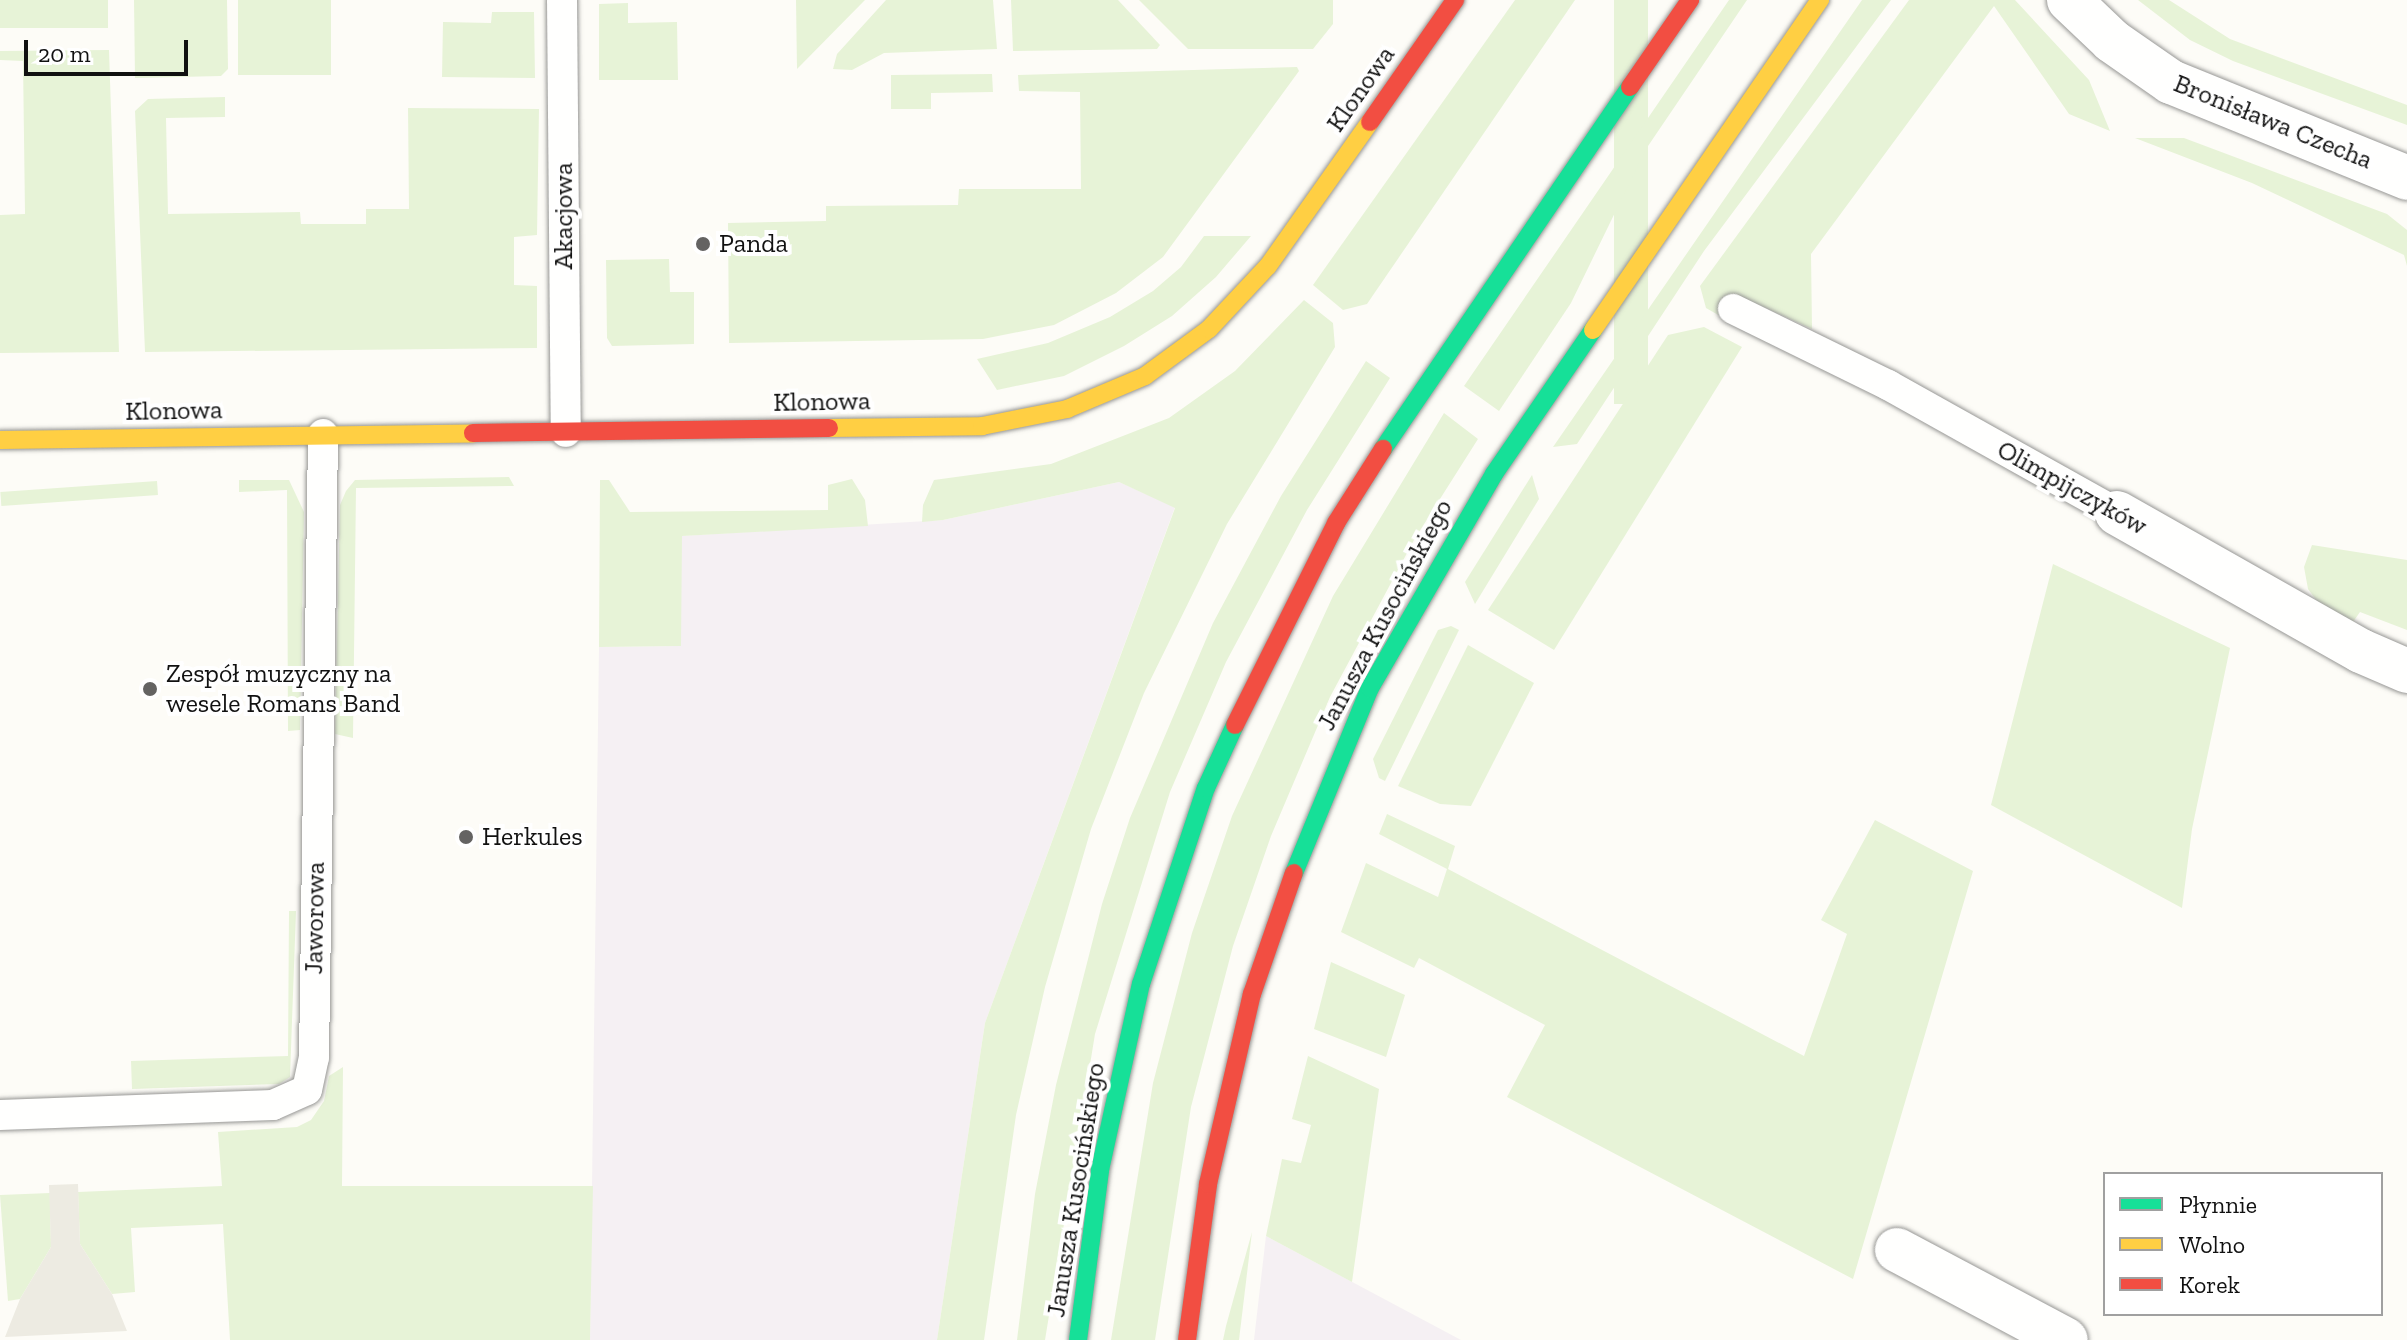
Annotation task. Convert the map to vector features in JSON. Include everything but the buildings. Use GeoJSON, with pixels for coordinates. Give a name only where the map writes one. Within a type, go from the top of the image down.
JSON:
{"type":"FeatureCollection","features":[{"type":"Feature","properties":{"kind":"street","name":"Klonowa"},"geometry":{"type":"LineString","coordinates":[[0,440],[982,426],[1028,420],[1117,390],[1209,329],[1268,266],[1455,0]]}},
{"type":"Feature","properties":{"kind":"street","name":"Janusza Kusocińskiego"},"geometry":{"type":"LineString","coordinates":[[1078,1340],[1100,1170],[1141,984],[1172,880],[1224,747],[1336,523],[1425,383],[1690,0]]}},
{"type":"Feature","properties":{"kind":"street","name":"Janusza Kusocińskiego"},"geometry":{"type":"LineString","coordinates":[[1187,1340],[1208,1184],[1252,994],[1314,815],[1370,688],[1494,474],[1820,0]]}},
{"type":"Feature","properties":{"kind":"street","name":"Bronisława Czecha"},"geometry":{"type":"LineString","coordinates":[[2069,0],[2112,41],[2171,82],[2407,178]]}},
{"type":"Feature","properties":{"kind":"street","name":"Olimpijczyków"},"geometry":{"type":"LineString","coordinates":[[2117,513],[2348,645],[2407,671]]}},
{"type":"Feature","properties":{"kind":"street"},"geometry":{"type":"LineString","coordinates":[[1897,1250],[2066,1340]]}},
{"type":"Feature","properties":{"kind":"lane","name":"Akacjowa"},"geometry":{"type":"LineString","coordinates":[[562,0],[566,432]]}},
{"type":"Feature","properties":{"kind":"lane","name":"Olimpijczyków"},"geometry":{"type":"LineString","coordinates":[[1733,309],[1888,385],[2117,513]]}},
{"type":"Feature","properties":{"kind":"lane","name":"Jaworowa"},"geometry":{"type":"LineString","coordinates":[[0,1115],[273,1105],[307,1090],[314,1058],[323,434]]}},
{"type":"Feature","properties":{"kind":"shaded area"},"geometry":{"type":"Polygon","coordinates":[[[1119,482],[1175,507],[985,1023],[937,1340],[590,1340],[599,647],[681,646],[681,536],[943,520],[1119,482]]]}},
{"type":"Feature","properties":{"kind":"shaded area"},"geometry":{"type":"Polygon","coordinates":[[[78,1184],[80,1244],[112,1294],[127,1331],[5,1337],[20,1299],[51,1247],[49,1185],[78,1184]]]}},
{"type":"Feature","properties":{"kind":"shaded area"},"geometry":{"type":"Polygon","coordinates":[[[1266,1236],[1461,1340],[1254,1340],[1266,1236]]]}},
{"type":"Feature","properties":{"kind":"green space"},"geometry":{"type":"Polygon","coordinates":[[[0,0],[108,0],[108,28],[0,28],[0,0]]]}},
{"type":"Feature","properties":{"kind":"green space"},"geometry":{"type":"Polygon","coordinates":[[[134,0],[227,0],[228,69],[221,76],[135,78],[134,0]]]}},
{"type":"Feature","properties":{"kind":"green space"},"geometry":{"type":"Polygon","coordinates":[[[238,0],[331,0],[331,75],[238,75],[238,0]]]}},
{"type":"Feature","properties":{"kind":"green space"},"geometry":{"type":"Polygon","coordinates":[[[796,0],[865,0],[797,69],[796,0]]]}},
{"type":"Feature","properties":{"kind":"green space"},"geometry":{"type":"Polygon","coordinates":[[[886,0],[993,0],[997,49],[884,53],[852,70],[833,69],[837,54],[886,0]]]}},
{"type":"Feature","properties":{"kind":"green space"},"geometry":{"type":"Polygon","coordinates":[[[1011,0],[1118,0],[1160,45],[1157,49],[1013,51],[1011,0]]]}},
{"type":"Feature","properties":{"kind":"green space"},"geometry":{"type":"Polygon","coordinates":[[[1139,0],[1333,0],[1333,24],[1313,49],[1188,49],[1139,0]]]}},
{"type":"Feature","properties":{"kind":"green space"},"geometry":{"type":"Polygon","coordinates":[[[1515,0],[1575,0],[1367,304],[1343,310],[1313,285],[1515,0]]]}},
{"type":"Feature","properties":{"kind":"green space"},"geometry":{"type":"Polygon","coordinates":[[[1614,0],[1648,0],[1648,404],[1614,404],[1614,0]]]}},
{"type":"Feature","properties":{"kind":"green space"},"geometry":{"type":"Polygon","coordinates":[[[1729,0],[1747,0],[1646,149],[1571,303],[1499,411],[1464,386],[1729,0]]]}},
{"type":"Feature","properties":{"kind":"green space"},"geometry":{"type":"Polygon","coordinates":[[[1862,0],[1891,0],[1704,251],[1577,444],[1553,447],[1862,0]]]}},
{"type":"Feature","properties":{"kind":"green space"},"geometry":{"type":"Polygon","coordinates":[[[1909,0],[2015,0],[2089,80],[2110,131],[2069,114],[1994,6],[1811,254],[1812,329],[1735,294],[1720,316],[1706,308],[1700,286],[1909,0]]]}},
{"type":"Feature","properties":{"kind":"green space"},"geometry":{"type":"Polygon","coordinates":[[[2138,0],[2169,0],[2230,39],[2407,105],[2407,125],[2233,61],[2190,40],[2138,0]]]}},
{"type":"Feature","properties":{"kind":"green space"},"geometry":{"type":"Polygon","coordinates":[[[628,3],[628,23],[677,22],[678,80],[599,80],[599,4],[628,3]]]}},
{"type":"Feature","properties":{"kind":"green space"},"geometry":{"type":"Polygon","coordinates":[[[492,12],[534,12],[535,78],[442,77],[443,22],[491,23],[492,12]]]}},
{"type":"Feature","properties":{"kind":"green space"},"geometry":{"type":"Polygon","coordinates":[[[109,50],[119,352],[0,353],[0,215],[25,214],[23,61],[0,60],[0,51],[109,50]]]}},
{"type":"Feature","properties":{"kind":"green space"},"geometry":{"type":"Polygon","coordinates":[[[1297,67],[1299,71],[1163,257],[1116,293],[1054,325],[983,339],[729,343],[728,223],[826,221],[826,206],[958,205],[959,189],[1081,189],[1080,92],[1019,91],[1018,75],[1297,67]]]}},
{"type":"Feature","properties":{"kind":"green space"},"geometry":{"type":"Polygon","coordinates":[[[992,74],[993,92],[931,93],[931,109],[891,109],[891,75],[992,74]]]}},
{"type":"Feature","properties":{"kind":"green space"},"geometry":{"type":"Polygon","coordinates":[[[225,97],[225,117],[166,118],[168,214],[300,212],[301,224],[366,224],[366,209],[409,209],[408,108],[539,109],[537,235],[514,237],[514,285],[537,286],[537,348],[145,352],[135,111],[148,99],[225,97]]]}},
{"type":"Feature","properties":{"kind":"green space"},"geometry":{"type":"Polygon","coordinates":[[[2135,138],[2184,138],[2387,214],[2407,230],[2407,266],[2404,255],[2252,183],[2135,138]]]}},
{"type":"Feature","properties":{"kind":"green space"},"geometry":{"type":"Polygon","coordinates":[[[1204,236],[1251,236],[1216,277],[1172,316],[1124,346],[1064,376],[997,390],[977,359],[1048,343],[1110,317],[1153,291],[1181,267],[1204,236]]]}},
{"type":"Feature","properties":{"kind":"green space"},"geometry":{"type":"Polygon","coordinates":[[[669,259],[670,292],[694,292],[694,344],[612,346],[607,338],[606,260],[669,259]]]}},
{"type":"Feature","properties":{"kind":"green space"},"geometry":{"type":"Polygon","coordinates":[[[1304,300],[1333,323],[1335,347],[1227,524],[1144,693],[1091,829],[1045,987],[1016,1115],[984,1340],[937,1340],[985,1023],[1175,508],[1119,482],[943,520],[922,522],[923,505],[934,480],[1051,464],[1169,418],[1235,371],[1304,300]]]}},
{"type":"Feature","properties":{"kind":"green space"},"geometry":{"type":"Polygon","coordinates":[[[1704,327],[1742,347],[1554,650],[1488,610],[1668,335],[1704,327]]]}},
{"type":"Feature","properties":{"kind":"green space"},"geometry":{"type":"Polygon","coordinates":[[[1366,361],[1390,378],[1307,510],[1226,662],[1170,792],[1095,1034],[1045,1340],[1017,1340],[1035,1194],[1056,1085],[1102,904],[1130,818],[1213,623],[1281,496],[1366,361]]]}},
{"type":"Feature","properties":{"kind":"green space"},"geometry":{"type":"Polygon","coordinates":[[[1444,413],[1478,439],[1414,540],[1330,697],[1271,836],[1233,946],[1191,1107],[1155,1340],[1111,1340],[1153,1083],[1192,933],[1232,816],[1333,596],[1444,413]]]}},
{"type":"Feature","properties":{"kind":"green space"},"geometry":{"type":"Polygon","coordinates":[[[1532,475],[1539,499],[1475,604],[1465,582],[1532,475]]]}},
{"type":"Feature","properties":{"kind":"green space"},"geometry":{"type":"Polygon","coordinates":[[[509,477],[514,486],[356,488],[353,738],[335,734],[340,505],[346,491],[355,480],[509,477]]]}},
{"type":"Feature","properties":{"kind":"green space"},"geometry":{"type":"Polygon","coordinates":[[[852,479],[865,500],[868,526],[682,536],[681,646],[599,647],[600,480],[609,480],[630,512],[828,510],[828,485],[852,479]]]}},
{"type":"Feature","properties":{"kind":"green space"},"geometry":{"type":"Polygon","coordinates":[[[239,480],[289,480],[304,512],[300,730],[288,731],[287,490],[239,492],[239,480]]]}},
{"type":"Feature","properties":{"kind":"green space"},"geometry":{"type":"Polygon","coordinates":[[[157,481],[158,495],[1,506],[0,492],[157,481]]]}},
{"type":"Feature","properties":{"kind":"green space"},"geometry":{"type":"Polygon","coordinates":[[[2312,545],[2407,560],[2407,630],[2360,612],[2353,622],[2320,605],[2308,589],[2304,567],[2312,545]]]}},
{"type":"Feature","properties":{"kind":"green space"},"geometry":{"type":"Polygon","coordinates":[[[2053,564],[2230,648],[2192,829],[2182,908],[1991,805],[2053,564]]]}},
{"type":"Feature","properties":{"kind":"green space"},"geometry":{"type":"Polygon","coordinates":[[[1451,626],[1459,630],[1385,781],[1379,778],[1373,759],[1438,630],[1451,626]]]}},
{"type":"Feature","properties":{"kind":"green space"},"geometry":{"type":"Polygon","coordinates":[[[1468,645],[1534,683],[1471,806],[1440,804],[1398,786],[1468,645]]]}},
{"type":"Feature","properties":{"kind":"green space"},"geometry":{"type":"Polygon","coordinates":[[[1387,814],[1455,846],[1448,869],[1804,1056],[1847,934],[1821,920],[1875,820],[1973,871],[1853,1279],[1507,1097],[1545,1025],[1419,958],[1414,968],[1341,932],[1366,863],[1438,897],[1447,869],[1379,834],[1387,814]]]}},
{"type":"Feature","properties":{"kind":"green space"},"geometry":{"type":"Polygon","coordinates":[[[289,911],[296,911],[290,1077],[279,1084],[132,1089],[131,1061],[288,1056],[289,911]]]}},
{"type":"Feature","properties":{"kind":"green space"},"geometry":{"type":"Polygon","coordinates":[[[1331,962],[1405,995],[1386,1057],[1314,1029],[1331,962]]]}},
{"type":"Feature","properties":{"kind":"green space"},"geometry":{"type":"Polygon","coordinates":[[[1308,1056],[1379,1089],[1352,1282],[1266,1236],[1282,1159],[1301,1163],[1311,1125],[1292,1119],[1308,1056]]]}},
{"type":"Feature","properties":{"kind":"green space"},"geometry":{"type":"Polygon","coordinates":[[[343,1067],[342,1186],[593,1186],[590,1340],[230,1340],[223,1224],[131,1228],[135,1292],[112,1294],[80,1244],[78,1192],[222,1186],[218,1132],[297,1127],[311,1120],[324,1101],[329,1076],[343,1067]]]}},
{"type":"Feature","properties":{"kind":"green space"},"geometry":{"type":"Polygon","coordinates":[[[50,1193],[51,1247],[20,1299],[8,1301],[0,1195],[50,1193]]]}},
{"type":"Feature","properties":{"kind":"green space"},"geometry":{"type":"Polygon","coordinates":[[[1252,1232],[1239,1340],[1223,1340],[1226,1326],[1252,1232]]]}},
{"type":"Feature","properties":{"kind":"traffic: fast"},"geometry":{"type":"LineString","coordinates":[[1383,449],[1630,87]]}},
{"type":"Feature","properties":{"kind":"traffic: fast"},"geometry":{"type":"LineString","coordinates":[[1294,873],[1370,688],[1494,474],[1593,330]]}},
{"type":"Feature","properties":{"kind":"traffic: fast"},"geometry":{"type":"LineString","coordinates":[[1078,1340],[1100,1170],[1141,984],[1206,788],[1235,725]]}},
{"type":"Feature","properties":{"kind":"traffic: slow"},"geometry":{"type":"LineString","coordinates":[[1593,330],[1820,0]]}},
{"type":"Feature","properties":{"kind":"traffic: slow"},"geometry":{"type":"LineString","coordinates":[[829,428],[982,426],[1067,409],[1145,376],[1209,329],[1268,266],[1370,122]]}},
{"type":"Feature","properties":{"kind":"traffic: slow"},"geometry":{"type":"LineString","coordinates":[[0,440],[473,433]]}},
{"type":"Feature","properties":{"kind":"traffic: jam"},"geometry":{"type":"LineString","coordinates":[[1370,122],[1455,0]]}},
{"type":"Feature","properties":{"kind":"traffic: jam"},"geometry":{"type":"LineString","coordinates":[[1630,87],[1690,0]]}},
{"type":"Feature","properties":{"kind":"traffic: jam"},"geometry":{"type":"LineString","coordinates":[[473,433],[829,428]]}},
{"type":"Feature","properties":{"kind":"traffic: jam"},"geometry":{"type":"LineString","coordinates":[[1235,725],[1336,523],[1383,449]]}},
{"type":"Feature","properties":{"kind":"traffic: jam"},"geometry":{"type":"LineString","coordinates":[[1187,1340],[1208,1184],[1252,994],[1294,873]]}},
{"type":"Feature","properties":{"kind":"place","name":"Panda"},"geometry":{"type":"Point","coordinates":[703,244]}},
{"type":"Feature","properties":{"kind":"place","name":"Zespół muzyczny na wesele Romans Band"},"geometry":{"type":"Point","coordinates":[150,689]}},
{"type":"Feature","properties":{"kind":"place","name":"Herkules"},"geometry":{"type":"Point","coordinates":[466,837]}}]}
